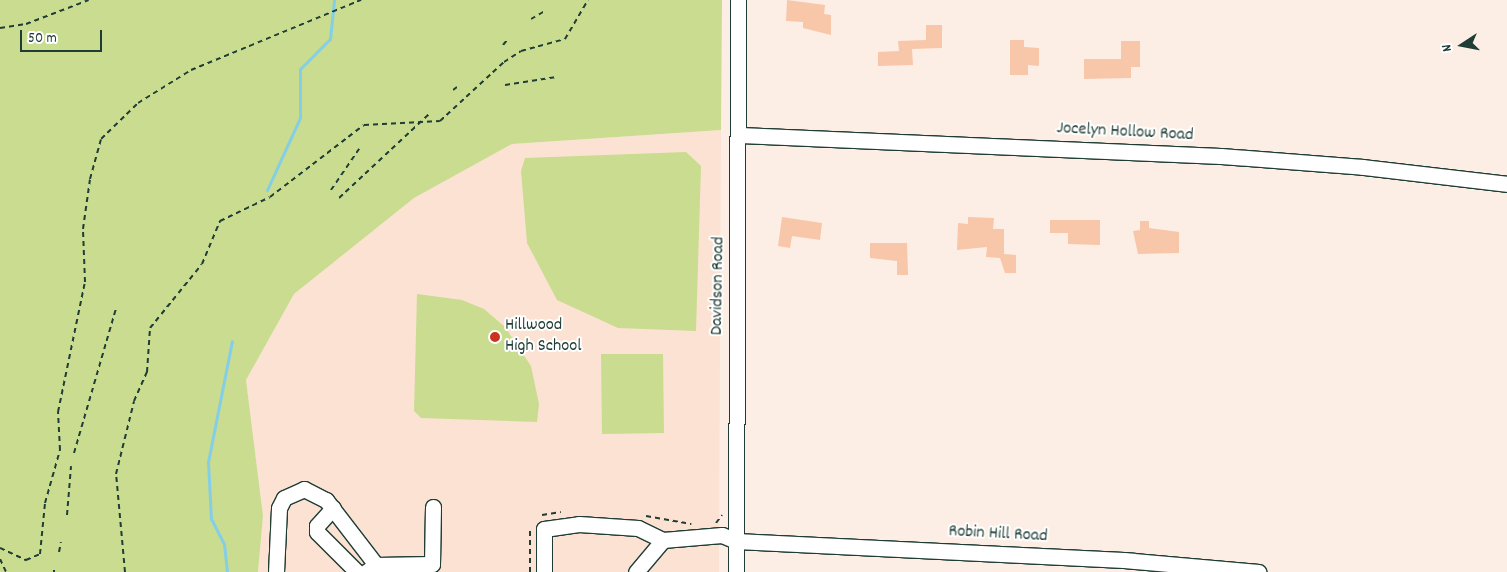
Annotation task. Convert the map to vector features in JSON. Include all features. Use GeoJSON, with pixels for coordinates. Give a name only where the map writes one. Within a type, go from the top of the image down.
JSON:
{"type":"FeatureCollection","features":[{"type":"Feature","properties":{"kind":"street","name":"Davidson Road"},"geometry":{"type":"LineString","coordinates":[[736,572],[740,135],[738,0]]}},
{"type":"Feature","properties":{"kind":"street","name":"Jocelyn Hollow Road"},"geometry":{"type":"LineString","coordinates":[[740,135],[1231,157],[1363,166],[1507,184]]}},
{"type":"Feature","properties":{"kind":"street"},"geometry":{"type":"LineString","coordinates":[[276,572],[279,508],[284,498],[312,490],[333,508],[371,568],[432,564],[433,507]]}},
{"type":"Feature","properties":{"kind":"street"},"geometry":{"type":"LineString","coordinates":[[333,508],[316,526],[317,532],[357,572]]}},
{"type":"Feature","properties":{"kind":"street"},"geometry":{"type":"LineString","coordinates":[[544,572],[544,529],[551,525],[638,528],[663,540],[636,572]]}},
{"type":"Feature","properties":{"kind":"street","name":"Robin Hill Road"},"geometry":{"type":"LineString","coordinates":[[663,540],[722,535],[736,541],[1124,566],[1258,572]]}},
{"type":"Feature","properties":{"kind":"path"},"geometry":{"type":"LineString","coordinates":[[0,28],[26,24],[90,0]]}},
{"type":"Feature","properties":{"kind":"path"},"geometry":{"type":"LineString","coordinates":[[0,548],[26,560],[40,554],[45,503],[60,450],[60,400],[85,282],[83,229],[90,179],[101,139],[138,103],[183,74],[360,0]]}},
{"type":"Feature","properties":{"kind":"path"},"geometry":{"type":"LineString","coordinates":[[125,572],[116,474],[134,401],[148,372],[150,328],[156,316],[202,264],[217,226],[228,214],[270,198],[364,125],[396,120],[432,124],[451,114],[485,79],[521,51],[559,44],[570,34],[588,0]]}},
{"type":"Feature","properties":{"kind":"path"},"geometry":{"type":"LineString","coordinates":[[531,19],[544,11]]}},
{"type":"Feature","properties":{"kind":"path"},"geometry":{"type":"LineString","coordinates":[[503,45],[507,40]]}},
{"type":"Feature","properties":{"kind":"path"},"geometry":{"type":"LineString","coordinates":[[505,85],[556,77]]}},
{"type":"Feature","properties":{"kind":"path"},"geometry":{"type":"LineString","coordinates":[[453,90],[457,87]]}},
{"type":"Feature","properties":{"kind":"path"},"geometry":{"type":"LineString","coordinates":[[339,198],[430,113]]}},
{"type":"Feature","properties":{"kind":"path"},"geometry":{"type":"LineString","coordinates":[[331,190],[359,149]]}},
{"type":"Feature","properties":{"kind":"path"},"geometry":{"type":"LineString","coordinates":[[74,453],[116,308]]}},
{"type":"Feature","properties":{"kind":"path"},"geometry":{"type":"LineString","coordinates":[[67,514],[71,466]]}},
{"type":"Feature","properties":{"kind":"path"},"geometry":{"type":"LineString","coordinates":[[59,552],[61,542]]}},
{"type":"Feature","properties":{"kind":"path"},"geometry":{"type":"LineString","coordinates":[[0,560],[6,572]]}},
{"type":"Feature","properties":{"kind":"shaded area","name":"Hillwood High School"},"geometry":{"type":"Polygon","coordinates":[[[721,130],[719,572],[258,572],[263,516],[246,380],[294,294],[414,198],[512,144],[721,130]]]}},
{"type":"Feature","properties":{"kind":"green space"},"geometry":{"type":"Polygon","coordinates":[[[0,0],[722,0],[721,130],[512,144],[414,198],[294,294],[246,380],[263,516],[258,572],[0,572],[0,0]]]}},
{"type":"Feature","properties":{"kind":"green space"},"geometry":{"type":"Polygon","coordinates":[[[686,152],[701,166],[696,331],[618,328],[557,300],[527,243],[521,171],[525,158],[686,152]]]}},
{"type":"Feature","properties":{"kind":"green space"},"geometry":{"type":"Polygon","coordinates":[[[417,294],[462,300],[484,309],[505,327],[531,366],[539,404],[537,422],[421,418],[414,411],[417,294]]]}},
{"type":"Feature","properties":{"kind":"green space"},"geometry":{"type":"Polygon","coordinates":[[[601,354],[663,354],[664,433],[602,434],[601,354]]]}},
{"type":"Feature","properties":{"kind":"building"},"geometry":{"type":"Polygon","coordinates":[[[787,0],[825,5],[824,14],[831,15],[831,35],[803,28],[803,22],[786,21],[787,0]]]}},
{"type":"Feature","properties":{"kind":"building"},"geometry":{"type":"Polygon","coordinates":[[[926,25],[942,25],[942,48],[912,49],[913,65],[878,66],[878,52],[899,51],[898,41],[926,40],[926,25]]]}},
{"type":"Feature","properties":{"kind":"building"},"geometry":{"type":"Polygon","coordinates":[[[1010,40],[1024,40],[1024,47],[1039,48],[1039,66],[1028,65],[1028,75],[1010,75],[1010,40]]]}},
{"type":"Feature","properties":{"kind":"building"},"geometry":{"type":"Polygon","coordinates":[[[1121,41],[1140,41],[1140,67],[1131,67],[1131,78],[1084,79],[1084,59],[1121,59],[1121,41]]]}},
{"type":"Feature","properties":{"kind":"building"},"geometry":{"type":"Polygon","coordinates":[[[782,217],[822,223],[820,240],[792,236],[790,248],[778,246],[782,217]]]}},
{"type":"Feature","properties":{"kind":"building"},"geometry":{"type":"Polygon","coordinates":[[[968,217],[994,218],[993,229],[1004,229],[1004,254],[1016,255],[1016,273],[1005,273],[1000,258],[986,257],[987,247],[957,250],[958,223],[968,224],[968,217]]]}},
{"type":"Feature","properties":{"kind":"building"},"geometry":{"type":"Polygon","coordinates":[[[1050,220],[1100,220],[1100,245],[1068,244],[1068,233],[1050,233],[1050,220]]]}},
{"type":"Feature","properties":{"kind":"building"},"geometry":{"type":"Polygon","coordinates":[[[1140,221],[1149,221],[1149,228],[1179,232],[1179,253],[1138,254],[1133,231],[1140,230],[1140,221]]]}},
{"type":"Feature","properties":{"kind":"building"},"geometry":{"type":"Polygon","coordinates":[[[870,243],[907,243],[908,275],[897,275],[897,261],[870,258],[870,243]]]}},
{"type":"Feature","properties":{"kind":"waterway"},"geometry":{"type":"LineString","coordinates":[[267,190],[300,118],[300,69],[330,39],[334,0]]}},
{"type":"Feature","properties":{"kind":"waterway"},"geometry":{"type":"LineString","coordinates":[[227,572],[224,544],[211,519],[208,462],[232,341]]}},
{"type":"Feature","properties":{"kind":"place","name":"Hillwood High School"},"geometry":{"type":"Point","coordinates":[495,337]}}]}
